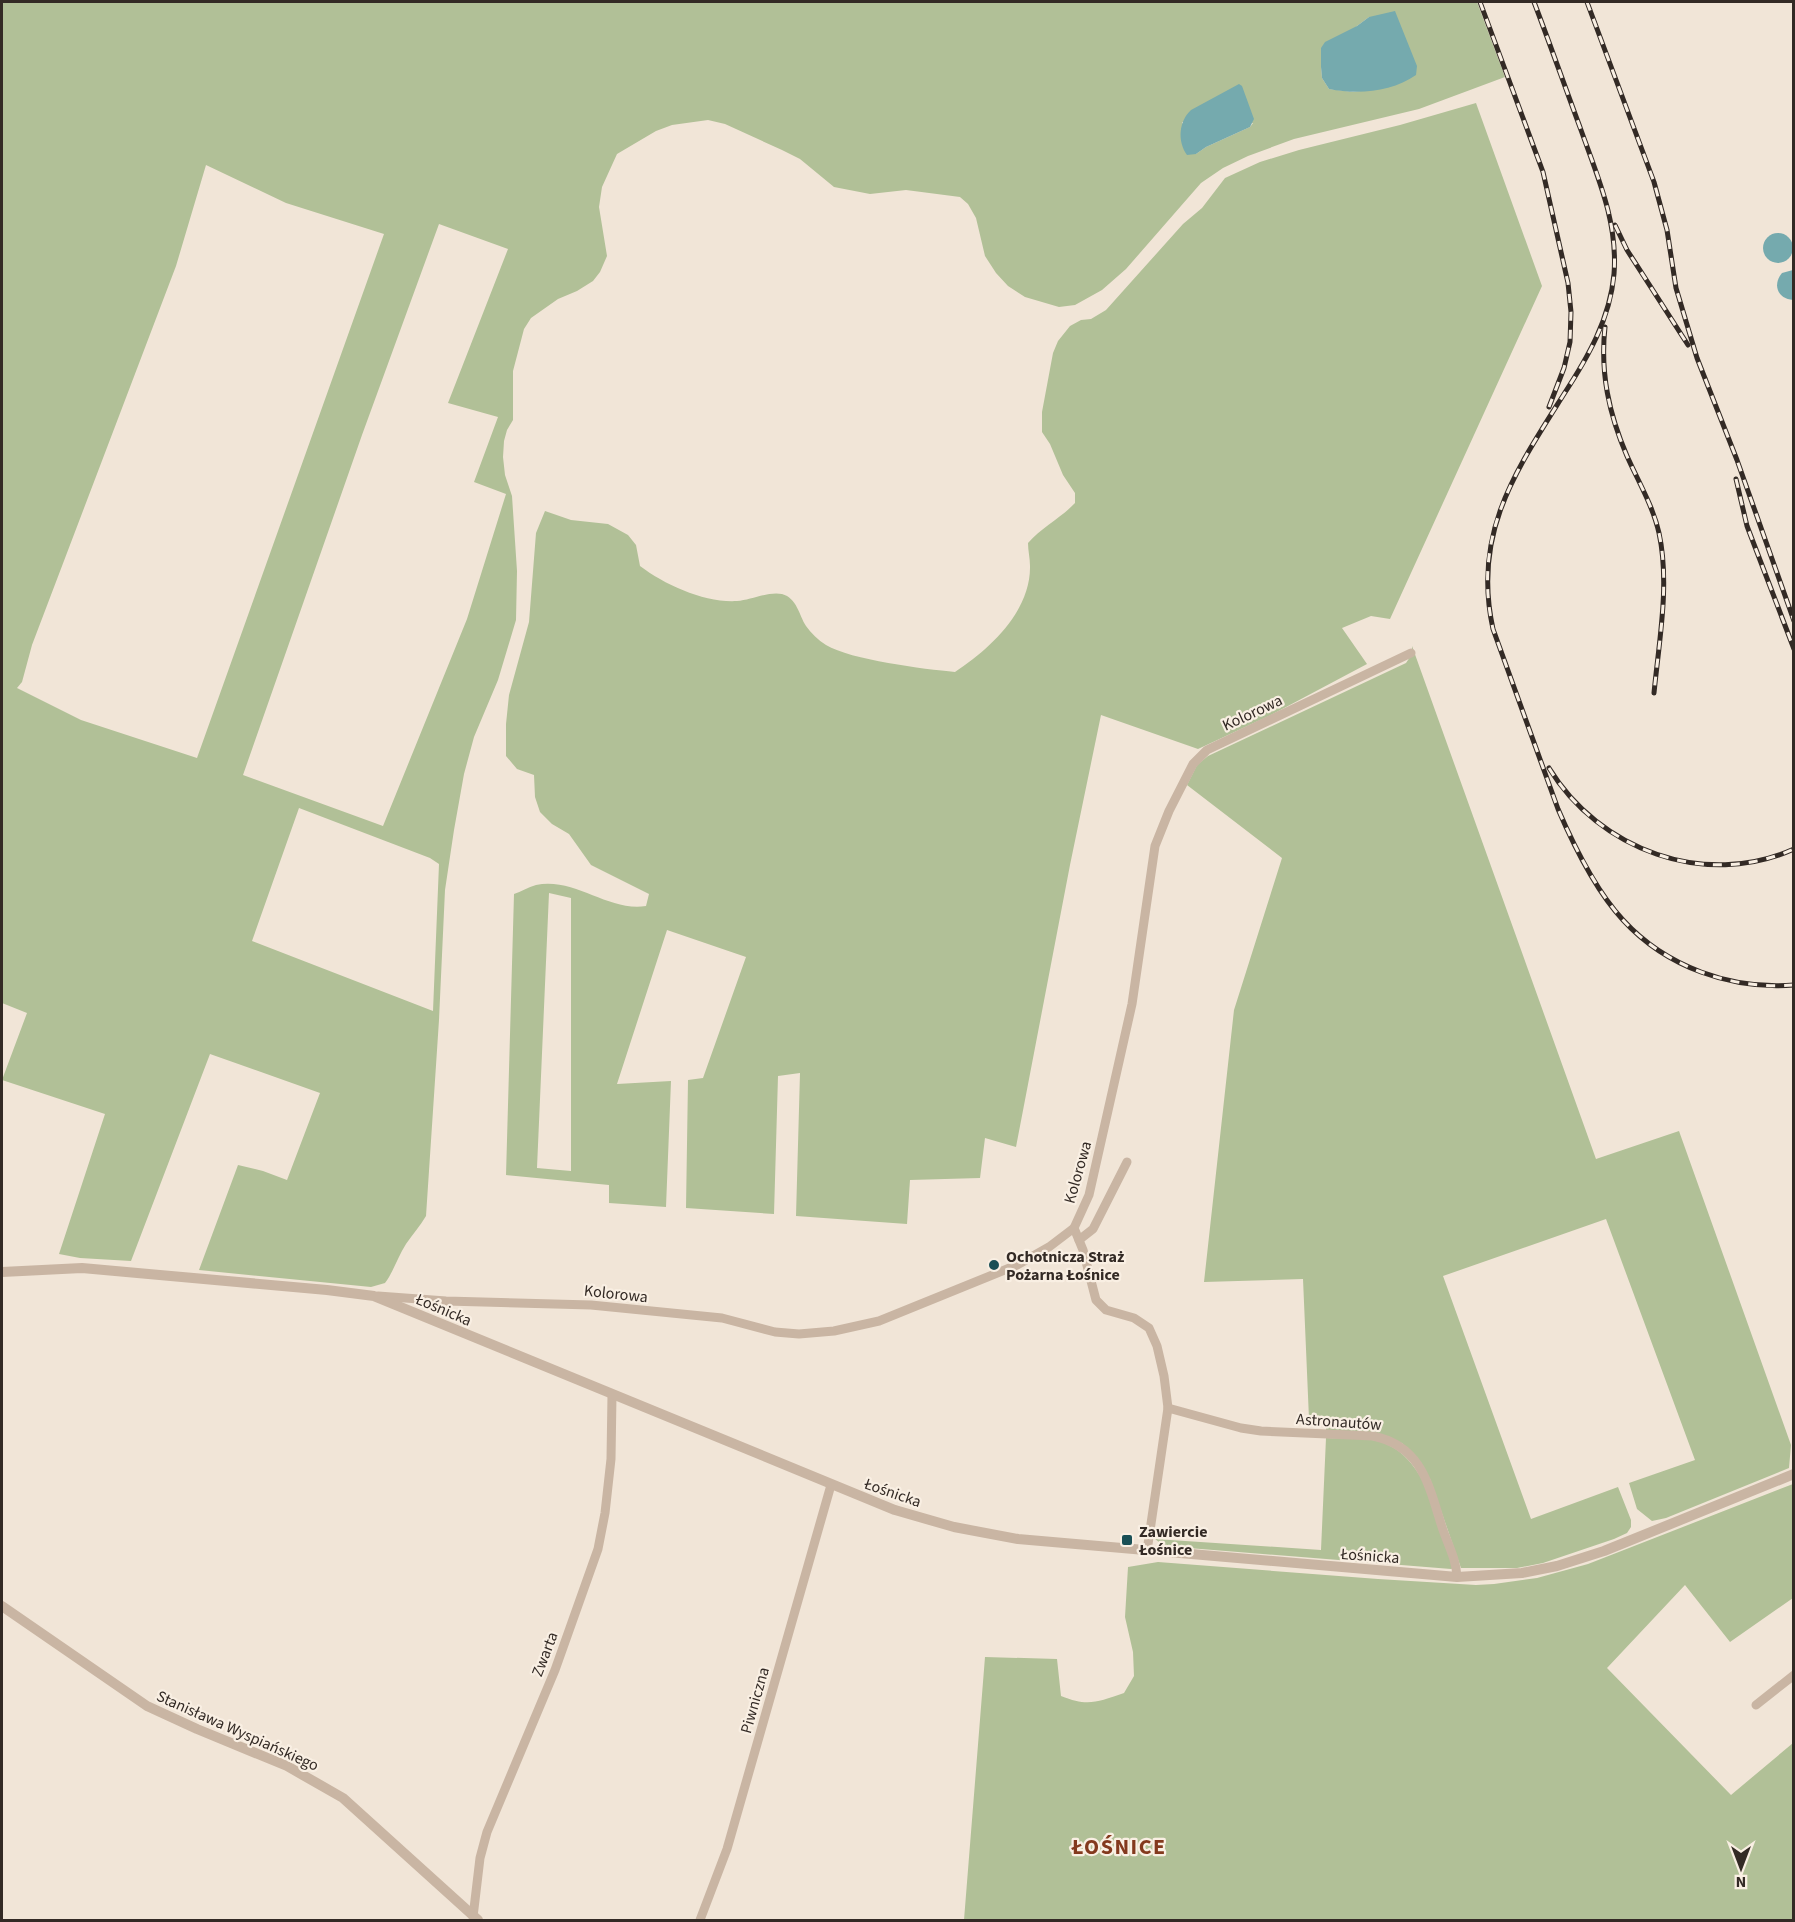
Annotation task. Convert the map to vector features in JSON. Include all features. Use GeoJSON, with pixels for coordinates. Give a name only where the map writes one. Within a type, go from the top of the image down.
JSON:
{"type":"FeatureCollection","features":[{"type":"Feature","properties":{"kind":"street","name":"Kolorowa"},"geometry":{"type":"LineString","coordinates":[[374,1296],[591,1305],[722,1318],[775,1332],[799,1334],[879,1321],[1017,1265],[1049,1247],[1074,1228],[1089,1195],[1132,1004],[1155,846],[1193,764],[1207,750],[1411,653]]}},
{"type":"Feature","properties":{"kind":"street"},"geometry":{"type":"LineString","coordinates":[[1079,1240],[1093,1229],[1127,1162]]}},
{"type":"Feature","properties":{"kind":"street"},"geometry":{"type":"LineString","coordinates":[[1074,1228],[1098,1304],[1110,1312],[1142,1322],[1153,1334],[1164,1376],[1168,1408],[1147,1551]]}},
{"type":"Feature","properties":{"kind":"street","name":"Łośnicka"},"geometry":{"type":"LineString","coordinates":[[2,1272],[82,1268],[374,1296],[896,1510],[974,1531],[1018,1539],[1457,1577],[1522,1573],[1604,1551],[1794,1474]]}},
{"type":"Feature","properties":{"kind":"street","name":"Zwarta"},"geometry":{"type":"LineString","coordinates":[[476,1918],[480,1858],[487,1832],[555,1670],[598,1549],[611,1459],[612,1395]]}},
{"type":"Feature","properties":{"kind":"street","name":"Astronautów"},"geometry":{"type":"LineString","coordinates":[[1168,1408],[1241,1428],[1262,1431],[1373,1436],[1390,1439],[1401,1447],[1426,1477],[1453,1554],[1457,1577]]}},
{"type":"Feature","properties":{"kind":"street","name":"Piwniczna"},"geometry":{"type":"LineString","coordinates":[[700,1920],[727,1849],[831,1485]]}},
{"type":"Feature","properties":{"kind":"street","name":"Stanisława Wyspiańskiego"},"geometry":{"type":"LineString","coordinates":[[2,1606],[147,1706],[197,1730],[287,1766],[343,1798],[476,1918]]}},
{"type":"Feature","properties":{"kind":"street"},"geometry":{"type":"LineString","coordinates":[[1756,1705],[1794,1675]]}},
{"type":"Feature","properties":{"kind":"green space"},"geometry":{"type":"Polygon","coordinates":[[[2,2],[1477,2],[1505,77],[1419,109],[1294,139],[1223,168],[1201,183],[1126,269],[1102,290],[1075,305],[1059,307],[1025,297],[1008,286],[985,256],[976,218],[968,204],[960,197],[906,190],[870,194],[834,187],[800,159],[725,124],[708,120],[672,125],[656,131],[617,154],[602,187],[599,207],[607,256],[600,272],[593,281],[558,299],[531,318],[524,329],[513,371],[513,420],[504,441],[503,457],[505,475],[512,496],[517,571],[516,620],[498,680],[474,737],[464,774],[454,830],[445,890],[426,1216],[406,1244],[385,1283],[371,1287],[199,1270],[238,1165],[287,1180],[320,1093],[210,1054],[131,1261],[80,1258],[59,1254],[105,1114],[2,1080],[27,1013],[2,1003],[2,2]],[[1369,17],[1357,26],[1321,67],[1322,78],[1329,89],[1353,92],[1376,89],[1369,17]],[[1182,122],[1196,154],[1250,127],[1253,123],[1182,122]],[[206,165],[176,266],[32,645],[22,682],[17,688],[81,720],[197,758],[384,234],[286,203],[206,165]],[[439,224],[362,435],[243,775],[383,826],[467,619],[506,494],[474,482],[498,417],[448,403],[508,249],[439,224]],[[299,808],[252,941],[433,1011],[439,864],[430,858],[299,808]]]}},
{"type":"Feature","properties":{"kind":"green space"},"geometry":{"type":"Polygon","coordinates":[[[1476,103],[1542,286],[1390,619],[1371,616],[1342,628],[1367,664],[1271,715],[1198,749],[1101,715],[1016,1147],[985,1138],[980,1178],[910,1180],[907,1224],[796,1216],[800,1073],[778,1076],[774,1214],[686,1208],[688,1080],[703,1078],[746,957],[667,930],[617,1084],[671,1081],[666,1207],[609,1203],[609,1185],[506,1175],[514,894],[536,885],[550,884],[578,890],[618,904],[646,906],[649,894],[591,865],[569,834],[552,824],[540,812],[535,797],[534,775],[517,769],[506,756],[509,695],[529,622],[536,533],[545,511],[571,520],[608,524],[628,535],[636,545],[640,566],[673,586],[699,596],[725,601],[782,594],[794,603],[812,634],[837,650],[888,663],[955,672],[982,652],[1016,613],[1024,598],[1028,583],[1030,566],[1028,543],[1075,503],[1075,493],[1063,475],[1050,444],[1042,432],[1042,412],[1053,353],[1058,341],[1070,326],[1081,320],[1091,319],[1106,310],[1183,224],[1202,208],[1225,178],[1260,162],[1299,150],[1476,103]],[[549,893],[537,1168],[571,1171],[571,898],[549,893]]]}},
{"type":"Feature","properties":{"kind":"green space"},"geometry":{"type":"Polygon","coordinates":[[[1412,646],[1596,1159],[1679,1131],[1791,1445],[1789,1468],[1666,1518],[1652,1521],[1637,1509],[1629,1483],[1695,1460],[1606,1219],[1443,1276],[1531,1519],[1618,1487],[1631,1520],[1631,1527],[1627,1533],[1614,1539],[1543,1563],[1517,1568],[1461,1568],[1430,1479],[1402,1443],[1326,1430],[1327,1420],[1309,1419],[1303,1279],[1204,1282],[1234,1010],[1282,858],[1187,785],[1197,765],[1208,756],[1406,663],[1412,654],[1412,646]]]}},
{"type":"Feature","properties":{"kind":"green space"},"geometry":{"type":"Polygon","coordinates":[[[1326,1438],[1375,1440],[1397,1450],[1410,1462],[1421,1477],[1437,1514],[1454,1568],[1164,1546],[1155,1539],[1321,1550],[1326,1438]]]}},
{"type":"Feature","properties":{"kind":"green space"},"geometry":{"type":"Polygon","coordinates":[[[1793,1484],[1793,1598],[1730,1642],[1685,1585],[1607,1668],[1731,1795],[1793,1743],[1793,1920],[964,1920],[985,1657],[1057,1659],[1061,1696],[1070,1699],[1092,1702],[1124,1693],[1134,1676],[1133,1652],[1125,1617],[1128,1567],[1158,1562],[1378,1579],[1494,1584],[1537,1578],[1588,1564],[1793,1484]]]}},
{"type":"Feature","properties":{"kind":"water"},"geometry":{"type":"Polygon","coordinates":[[[1395,11],[1417,66],[1416,75],[1407,81],[1374,91],[1351,92],[1329,89],[1322,78],[1321,67],[1321,48],[1325,42],[1357,26],[1369,17],[1395,11]]]}},
{"type":"Feature","properties":{"kind":"water"},"geometry":{"type":"Polygon","coordinates":[[[1239,84],[1242,86],[1254,119],[1250,127],[1196,154],[1187,155],[1182,144],[1181,131],[1187,115],[1191,110],[1239,84]]]}},
{"type":"Feature","properties":{"kind":"water"},"geometry":{"type":"Polygon","coordinates":[[[1778,233],[1789,237],[1793,248],[1789,259],[1778,263],[1767,259],[1763,248],[1767,237],[1778,233]]]}},
{"type":"Feature","properties":{"kind":"water"},"geometry":{"type":"Polygon","coordinates":[[[1793,270],[1793,300],[1780,294],[1777,282],[1782,273],[1793,270]]]}},
{"type":"Feature","properties":{"kind":"railway"},"geometry":{"type":"LineString","coordinates":[[1480,2],[1543,172],[1568,283],[1571,312],[1570,342],[1564,368],[1549,407]]}},
{"type":"Feature","properties":{"kind":"railway"},"geometry":{"type":"LineString","coordinates":[[1534,2],[1605,201],[1613,236],[1614,274],[1608,307],[1596,337],[1581,366],[1529,450],[1502,505],[1493,533],[1488,563],[1488,595],[1493,629],[1558,809],[1586,867],[1613,909],[1640,936],[1679,963],[1701,972],[1747,984],[1794,985]]}},
{"type":"Feature","properties":{"kind":"railway"},"geometry":{"type":"LineString","coordinates":[[1587,2],[1654,182],[1667,230],[1676,288],[1697,358],[1737,460],[1794,621]]}},
{"type":"Feature","properties":{"kind":"railway"},"geometry":{"type":"LineString","coordinates":[[1615,225],[1627,250],[1688,345]]}},
{"type":"Feature","properties":{"kind":"railway"},"geometry":{"type":"LineString","coordinates":[[1605,327],[1605,377],[1615,425],[1653,513],[1662,552],[1664,592],[1654,693]]}},
{"type":"Feature","properties":{"kind":"railway"},"geometry":{"type":"LineString","coordinates":[[1736,479],[1747,526],[1794,649]]}},
{"type":"Feature","properties":{"kind":"railway"},"geometry":{"type":"LineString","coordinates":[[1549,768],[1570,797],[1596,821],[1625,840],[1657,854],[1691,863],[1725,865],[1760,860],[1794,849]]}},
{"type":"Feature","properties":{"kind":"place","name":"Ochotnicza Straż Pożarna Łośnice"},"geometry":{"type":"Point","coordinates":[994,1265]}},
{"type":"Feature","properties":{"kind":"place","name":"Zawiercie Łośnice"},"geometry":{"type":"Point","coordinates":[1127,1540]}},
{"type":"Feature","properties":{"kind":"district","name":"ŁOŚNICE"},"geometry":{"type":"Point","coordinates":[1119,1846]}}]}
